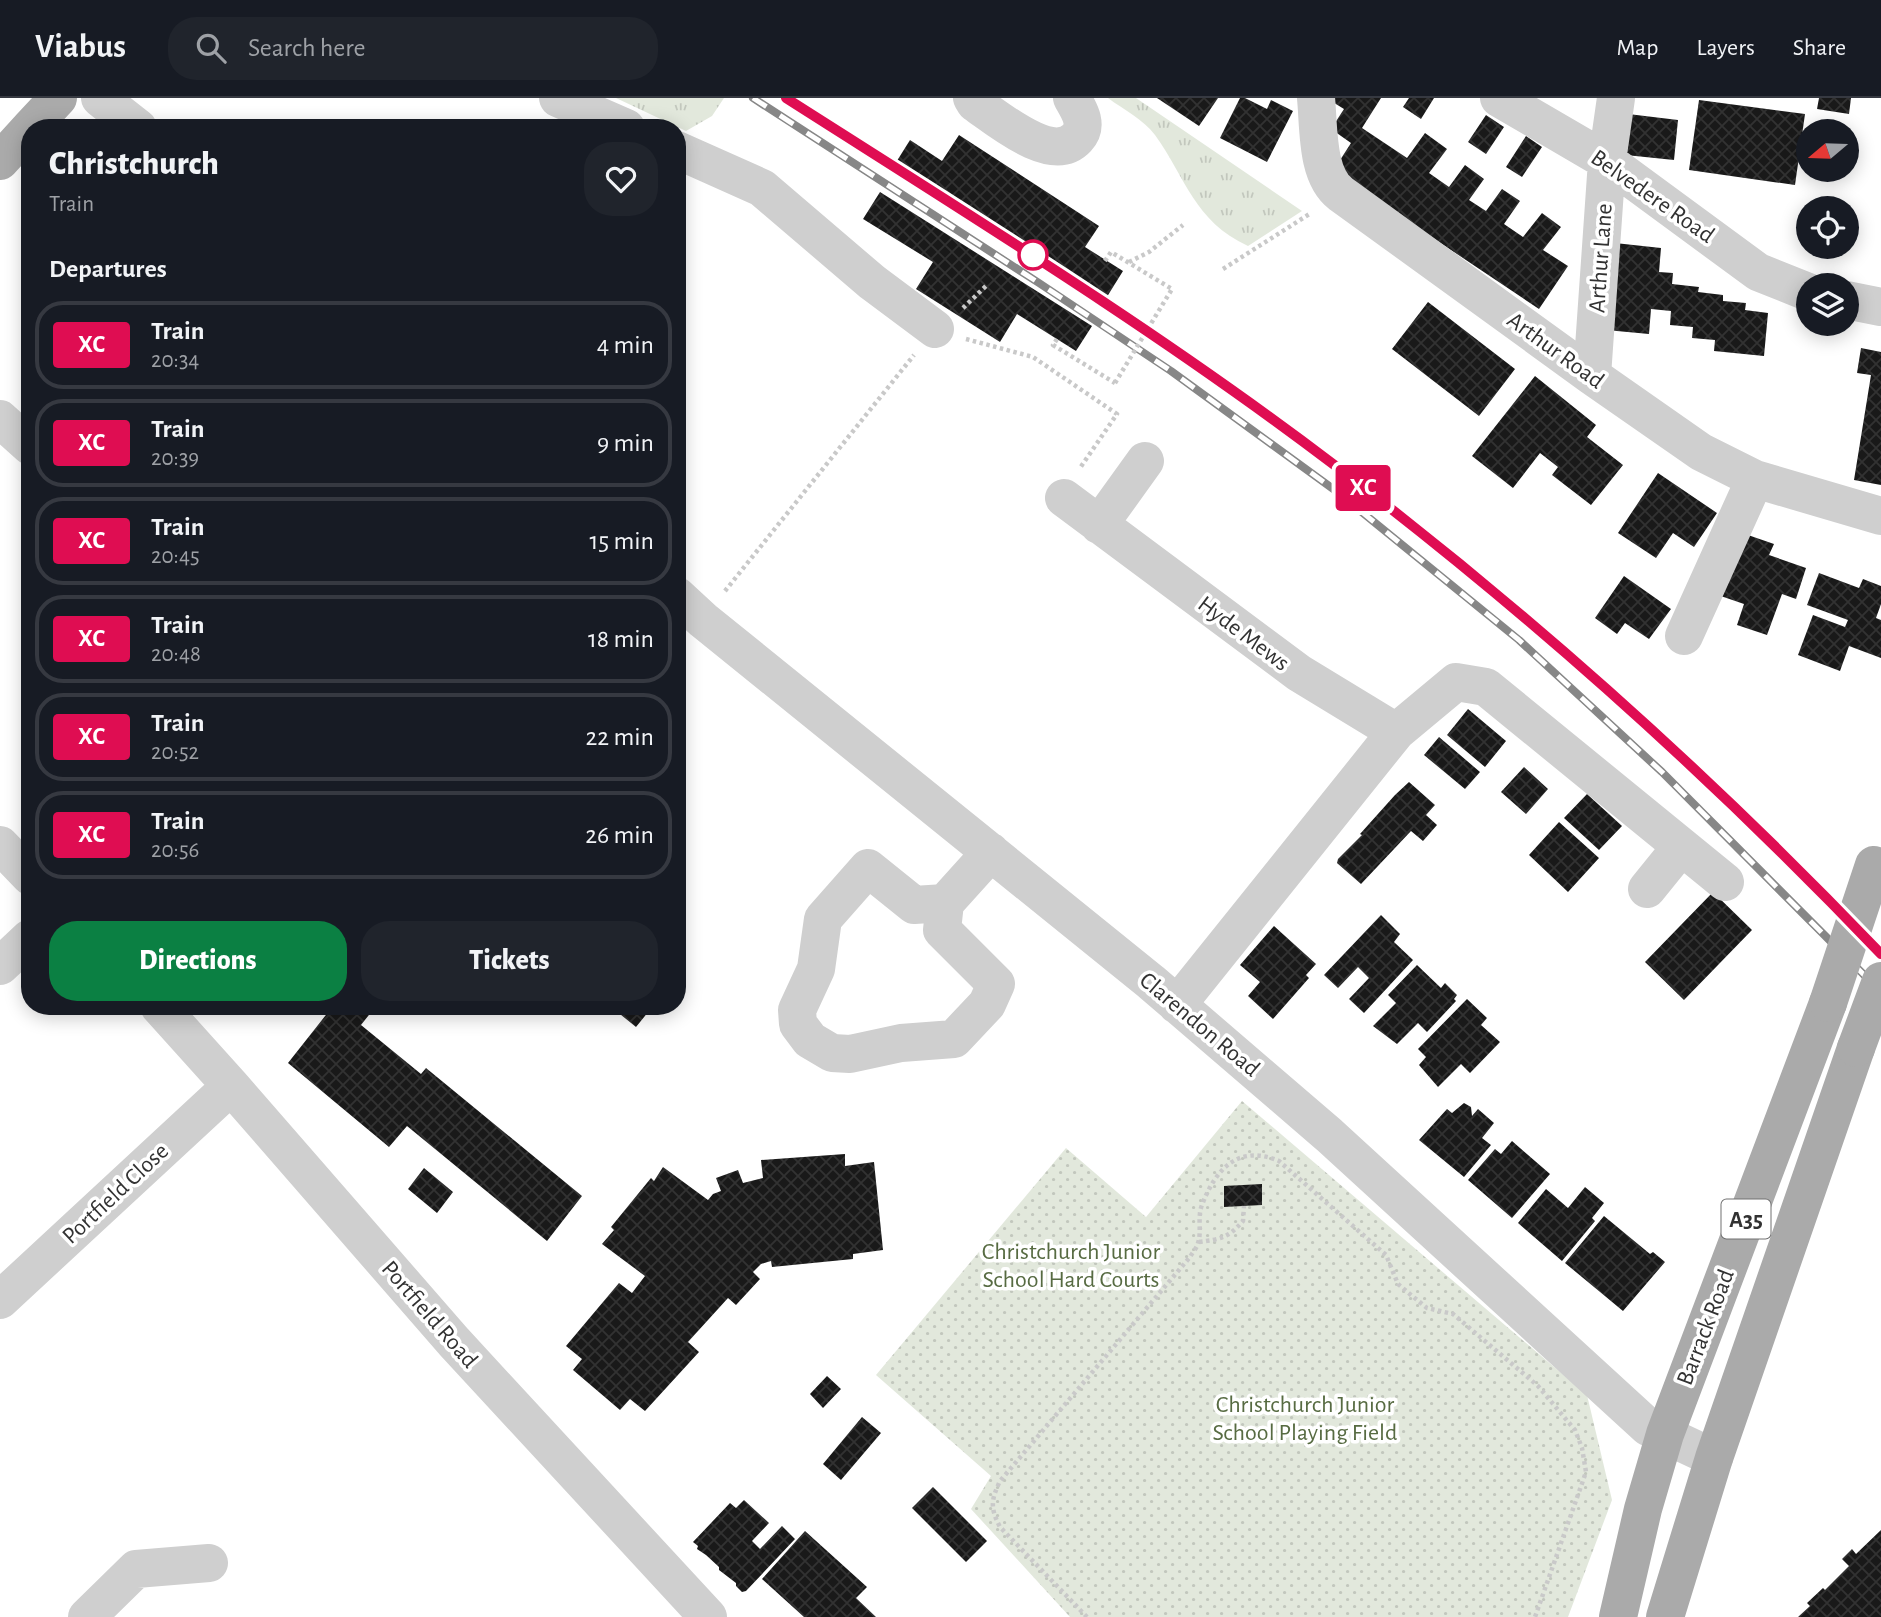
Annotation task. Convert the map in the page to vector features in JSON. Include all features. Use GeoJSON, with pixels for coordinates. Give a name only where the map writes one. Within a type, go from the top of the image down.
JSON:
{"type":"FeatureCollection","features":[{"type":"Feature","properties":{"kind":"main road"},"geometry":{"type":"LineString","coordinates":[[38,119],[58,98]]}},
{"type":"Feature","properties":{"kind":"main road"},"geometry":{"type":"LineString","coordinates":[[0,161],[21,138]]}},
{"type":"Feature","properties":{"kind":"main road","name":"Barrack Road"},"geometry":{"type":"LineString","coordinates":[[1618,1617],[1643,1509],[1665,1434],[1828,1003],[1877,855]]}},
{"type":"Feature","properties":{"kind":"main road","name":"Barrack Road"},"geometry":{"type":"LineString","coordinates":[[1665,1617],[1714,1458],[1881,981]]}},
{"type":"Feature","properties":{"kind":"street"},"geometry":{"type":"LineString","coordinates":[[100,98],[127,119]]}},
{"type":"Feature","properties":{"kind":"street"},"geometry":{"type":"LineString","coordinates":[[558,98],[606,119]]}},
{"type":"Feature","properties":{"kind":"street"},"geometry":{"type":"LineString","coordinates":[[972,98],[975,103],[1033,141],[1051,146],[1067,144],[1077,138],[1083,127],[1082,116],[1072,98]]}},
{"type":"Feature","properties":{"kind":"street","name":"Arthur Road"},"geometry":{"type":"LineString","coordinates":[[1316,98],[1321,153],[1331,186],[1341,194],[1701,452],[1755,479],[1881,516]]}},
{"type":"Feature","properties":{"kind":"street","name":"Belvedere Road"},"geometry":{"type":"LineString","coordinates":[[1499,98],[1607,161],[1758,272],[1796,287]]}},
{"type":"Feature","properties":{"kind":"street","name":"Arthur Lane"},"geometry":{"type":"LineString","coordinates":[[1592,376],[1607,161],[1616,98]]}},
{"type":"Feature","properties":{"kind":"street"},"geometry":{"type":"LineString","coordinates":[[686,154],[762,188],[872,282],[935,329]]}},
{"type":"Feature","properties":{"kind":"street"},"geometry":{"type":"LineString","coordinates":[[1859,303],[1881,307]]}},
{"type":"Feature","properties":{"kind":"street"},"geometry":{"type":"LineString","coordinates":[[0,419],[21,438]]}},
{"type":"Feature","properties":{"kind":"street"},"geometry":{"type":"LineString","coordinates":[[1108,512],[1145,461]]}},
{"type":"Feature","properties":{"kind":"street"},"geometry":{"type":"LineString","coordinates":[[1684,636],[1755,479]]}},
{"type":"Feature","properties":{"kind":"street","name":"Hyde Mews"},"geometry":{"type":"LineString","coordinates":[[1064,498],[1108,512],[1298,673],[1396,732]]}},
{"type":"Feature","properties":{"kind":"street","name":"Clarendon Road"},"geometry":{"type":"LineString","coordinates":[[690,608],[1177,1005],[1329,1135],[1648,1427],[1714,1458]]}},
{"type":"Feature","properties":{"kind":"street"},"geometry":{"type":"LineString","coordinates":[[1177,1005],[1396,732],[1456,682],[1486,687],[1725,882]]}},
{"type":"Feature","properties":{"kind":"street"},"geometry":{"type":"LineString","coordinates":[[0,845],[21,867]]}},
{"type":"Feature","properties":{"kind":"street"},"geometry":{"type":"LineString","coordinates":[[1647,889],[1681,847]]}},
{"type":"Feature","properties":{"kind":"street"},"geometry":{"type":"LineString","coordinates":[[945,904],[914,905],[868,868],[823,919],[817,969],[797,1010],[798,1024],[810,1040],[831,1053],[850,1054],[901,1043],[954,1039],[970,1024],[987,1004],[996,984],[957,948],[942,930],[945,904],[990,852]]}},
{"type":"Feature","properties":{"kind":"street"},"geometry":{"type":"LineString","coordinates":[[0,967],[21,947]]}},
{"type":"Feature","properties":{"kind":"street","name":"Portfield Road"},"geometry":{"type":"LineString","coordinates":[[167,1015],[454,1342],[708,1617]]}},
{"type":"Feature","properties":{"kind":"street","name":"Portfield Close"},"geometry":{"type":"LineString","coordinates":[[0,1300],[231,1086]]}},
{"type":"Feature","properties":{"kind":"street"},"geometry":{"type":"LineString","coordinates":[[87,1617],[136,1569],[209,1563]]}},
{"type":"Feature","properties":{"kind":"path"},"geometry":{"type":"LineString","coordinates":[[1223,269],[1341,194]]}},
{"type":"Feature","properties":{"kind":"path"},"geometry":{"type":"LineString","coordinates":[[1129,263],[1149,252],[1182,225]]}},
{"type":"Feature","properties":{"kind":"path"},"geometry":{"type":"LineString","coordinates":[[1057,339],[1053,345],[1115,383],[1172,289],[1111,252],[1105,261]]}},
{"type":"Feature","properties":{"kind":"path"},"geometry":{"type":"LineString","coordinates":[[690,608],[935,329],[1033,357],[1117,414],[1077,473],[1108,512]]}},
{"type":"Feature","properties":{"kind":"path"},"geometry":{"type":"LineString","coordinates":[[1087,1617],[1000,1527],[992,1512],[994,1494],[1000,1481],[1190,1257],[1199,1242],[1201,1207],[1224,1168],[1244,1154],[1264,1155],[1279,1161],[1386,1255],[1398,1284],[1427,1308],[1452,1314],[1538,1386],[1576,1430],[1586,1472],[1535,1617]]}},
{"type":"Feature","properties":{"kind":"path"},"geometry":{"type":"LineString","coordinates":[[1199,1242],[1218,1240],[1232,1234],[1243,1221],[1244,1206]]}},
{"type":"Feature","properties":{"kind":"green space"},"geometry":{"type":"Polygon","coordinates":[[[616,98],[724,98],[712,116],[686,131],[686,119],[661,119],[616,98]]]}},
{"type":"Feature","properties":{"kind":"green space"},"geometry":{"type":"Polygon","coordinates":[[[1108,98],[1136,98],[1302,211],[1248,246],[1230,236],[1203,211],[1150,129],[1108,98]]]}},
{"type":"Feature","properties":{"kind":"green space","name":"Christchurch Junior School Playing Field"},"geometry":{"type":"Polygon","coordinates":[[[1242,1101],[1587,1395],[1612,1500],[1568,1617],[1070,1617],[971,1509],[991,1476],[876,1375],[1066,1148],[1146,1217],[1242,1101]]]}},
{"type":"Feature","properties":{"kind":"building"},"geometry":{"type":"Polygon","coordinates":[[[1157,98],[1218,98],[1199,126],[1157,98]]]}},
{"type":"Feature","properties":{"kind":"building"},"geometry":{"type":"Polygon","coordinates":[[[1240,98],[1267,109],[1271,100],[1293,111],[1267,162],[1220,138],[1240,98]]]}},
{"type":"Feature","properties":{"kind":"building"},"geometry":{"type":"Polygon","coordinates":[[[1326,98],[1381,98],[1362,128],[1407,158],[1425,133],[1447,149],[1429,173],[1449,187],[1465,165],[1484,179],[1469,200],[1486,211],[1502,189],[1520,201],[1504,224],[1523,237],[1542,213],[1561,227],[1543,250],[1568,266],[1539,309],[1333,171],[1351,143],[1331,129],[1344,109],[1326,98]]]}},
{"type":"Feature","properties":{"kind":"building"},"geometry":{"type":"Polygon","coordinates":[[[1409,98],[1434,98],[1421,119],[1403,107],[1409,98]]]}},
{"type":"Feature","properties":{"kind":"building"},"geometry":{"type":"Polygon","coordinates":[[[1819,98],[1851,98],[1849,114],[1817,109],[1819,98]]]}},
{"type":"Feature","properties":{"kind":"building"},"geometry":{"type":"Polygon","coordinates":[[[1699,100],[1805,114],[1804,119],[1796,119],[1795,185],[1689,170],[1699,100]]]}},
{"type":"Feature","properties":{"kind":"building"},"geometry":{"type":"Polygon","coordinates":[[[1620,113],[1678,120],[1674,160],[1616,154],[1620,113]]]}},
{"type":"Feature","properties":{"kind":"building"},"geometry":{"type":"Polygon","coordinates":[[[1486,115],[1504,127],[1486,154],[1468,142],[1486,115]]]}},
{"type":"Feature","properties":{"kind":"building"},"geometry":{"type":"Polygon","coordinates":[[[959,135],[1099,226],[1085,247],[1123,271],[1105,300],[895,164],[910,140],[942,161],[959,135]]]}},
{"type":"Feature","properties":{"kind":"building"},"geometry":{"type":"Polygon","coordinates":[[[1526,136],[1542,147],[1522,177],[1506,167],[1526,136]]]}},
{"type":"Feature","properties":{"kind":"building"},"geometry":{"type":"Polygon","coordinates":[[[880,192],[1092,326],[1076,351],[1017,314],[1000,342],[916,289],[933,262],[863,219],[880,192]]]}},
{"type":"Feature","properties":{"kind":"building"},"geometry":{"type":"Polygon","coordinates":[[[1615,243],[1661,248],[1659,272],[1673,273],[1672,284],[1699,287],[1698,292],[1723,295],[1723,301],[1746,303],[1745,310],[1768,313],[1764,356],[1714,351],[1715,340],[1692,338],[1693,327],[1670,325],[1671,311],[1651,309],[1649,334],[1606,330],[1615,243]]]}},
{"type":"Feature","properties":{"kind":"building"},"geometry":{"type":"Polygon","coordinates":[[[1428,302],[1515,369],[1479,416],[1392,349],[1428,302]]]}},
{"type":"Feature","properties":{"kind":"building"},"geometry":{"type":"Polygon","coordinates":[[[1861,348],[1881,352],[1881,485],[1854,480],[1871,375],[1857,373],[1861,348]]]}},
{"type":"Feature","properties":{"kind":"building"},"geometry":{"type":"Polygon","coordinates":[[[1535,376],[1596,425],[1587,437],[1623,465],[1591,505],[1552,475],[1558,467],[1540,453],[1513,488],[1472,456],[1535,376]]]}},
{"type":"Feature","properties":{"kind":"building"},"geometry":{"type":"Polygon","coordinates":[[[1658,473],[1717,513],[1694,547],[1673,533],[1656,558],[1618,533],[1658,473]]]}},
{"type":"Feature","properties":{"kind":"building"},"geometry":{"type":"Polygon","coordinates":[[[1748,535],[1774,544],[1769,555],[1806,568],[1796,599],[1782,594],[1767,635],[1737,625],[1744,604],[1712,593],[1748,535]]]}},
{"type":"Feature","properties":{"kind":"building"},"geometry":{"type":"Polygon","coordinates":[[[1819,573],[1859,588],[1863,579],[1881,586],[1881,604],[1876,618],[1881,620],[1881,658],[1849,646],[1840,671],[1798,655],[1813,615],[1845,627],[1848,620],[1807,605],[1819,573]]]}},
{"type":"Feature","properties":{"kind":"building"},"geometry":{"type":"Polygon","coordinates":[[[1624,576],[1671,609],[1649,639],[1625,623],[1617,634],[1595,618],[1624,576]]]}},
{"type":"Feature","properties":{"kind":"building"},"geometry":{"type":"Polygon","coordinates":[[[1468,709],[1506,741],[1485,767],[1447,735],[1468,709]]]}},
{"type":"Feature","properties":{"kind":"building"},"geometry":{"type":"Polygon","coordinates":[[[1439,737],[1480,772],[1465,789],[1424,755],[1439,737]]]}},
{"type":"Feature","properties":{"kind":"building"},"geometry":{"type":"Polygon","coordinates":[[[1524,767],[1548,789],[1526,814],[1501,792],[1524,767]]]}},
{"type":"Feature","properties":{"kind":"building"},"geometry":{"type":"Polygon","coordinates":[[[1409,782],[1435,805],[1426,815],[1437,825],[1423,841],[1411,831],[1361,884],[1337,863],[1338,859],[1409,782]]]}},
{"type":"Feature","properties":{"kind":"building"},"geometry":{"type":"Polygon","coordinates":[[[1587,794],[1622,826],[1599,850],[1564,818],[1587,794]]]}},
{"type":"Feature","properties":{"kind":"building"},"geometry":{"type":"Polygon","coordinates":[[[1559,822],[1599,858],[1568,892],[1529,855],[1559,822]]]}},
{"type":"Feature","properties":{"kind":"building"},"geometry":{"type":"Polygon","coordinates":[[[1713,892],[1752,930],[1684,1000],[1645,962],[1713,892]]]}},
{"type":"Feature","properties":{"kind":"building"},"geometry":{"type":"Polygon","coordinates":[[[1381,915],[1400,934],[1394,942],[1413,960],[1364,1013],[1349,999],[1369,978],[1358,967],[1338,988],[1324,975],[1381,915]]]}},
{"type":"Feature","properties":{"kind":"building"},"geometry":{"type":"Polygon","coordinates":[[[1274,926],[1316,964],[1306,975],[1309,978],[1273,1019],[1248,996],[1260,982],[1240,965],[1274,926]]]}},
{"type":"Feature","properties":{"kind":"building"},"geometry":{"type":"Polygon","coordinates":[[[1417,965],[1441,988],[1445,983],[1457,995],[1454,999],[1456,1001],[1427,1032],[1418,1023],[1397,1044],[1373,1026],[1396,1003],[1388,995],[1417,965]]]}},
{"type":"Feature","properties":{"kind":"building"},"geometry":{"type":"Polygon","coordinates":[[[1467,999],[1487,1018],[1481,1025],[1500,1042],[1470,1073],[1461,1064],[1438,1087],[1419,1065],[1426,1057],[1418,1049],[1467,999]]]}},
{"type":"Feature","properties":{"kind":"building"},"geometry":{"type":"Polygon","coordinates":[[[326,1015],[369,1015],[361,1025],[421,1074],[426,1068],[582,1196],[547,1241],[407,1126],[389,1147],[288,1063],[326,1015]]]}},
{"type":"Feature","properties":{"kind":"building"},"geometry":{"type":"Polygon","coordinates":[[[621,1015],[646,1015],[636,1027],[621,1015]]]}},
{"type":"Feature","properties":{"kind":"building"},"geometry":{"type":"Polygon","coordinates":[[[1464,1103],[1471,1107],[1472,1116],[1478,1109],[1494,1123],[1482,1138],[1491,1145],[1464,1177],[1419,1140],[1447,1109],[1452,1113],[1464,1103]]]}},
{"type":"Feature","properties":{"kind":"building"},"geometry":{"type":"Polygon","coordinates":[[[1512,1141],[1550,1174],[1512,1218],[1468,1180],[1495,1149],[1501,1154],[1512,1141]]]}},
{"type":"Feature","properties":{"kind":"building"},"geometry":{"type":"Polygon","coordinates":[[[845,1154],[845,1166],[874,1162],[883,1250],[853,1254],[853,1259],[772,1267],[771,1261],[761,1264],[753,1272],[760,1279],[736,1305],[728,1298],[688,1342],[699,1352],[645,1411],[630,1399],[620,1410],[573,1370],[582,1359],[566,1346],[619,1283],[632,1293],[645,1276],[602,1244],[614,1230],[611,1227],[651,1178],[654,1181],[663,1167],[708,1200],[721,1191],[716,1178],[738,1170],[743,1183],[763,1178],[761,1160],[845,1154]]]}},
{"type":"Feature","properties":{"kind":"building"},"geometry":{"type":"Polygon","coordinates":[[[424,1168],[453,1192],[437,1213],[408,1189],[424,1168]]]}},
{"type":"Feature","properties":{"kind":"building"},"geometry":{"type":"Polygon","coordinates":[[[1262,1184],[1262,1205],[1224,1207],[1224,1186],[1262,1184]]]}},
{"type":"Feature","properties":{"kind":"building"},"geometry":{"type":"Polygon","coordinates":[[[1585,1187],[1604,1203],[1592,1218],[1595,1221],[1562,1261],[1518,1223],[1546,1189],[1568,1208],[1585,1187]]]}},
{"type":"Feature","properties":{"kind":"building"},"geometry":{"type":"Polygon","coordinates":[[[1604,1216],[1650,1254],[1653,1252],[1665,1262],[1623,1311],[1565,1263],[1604,1216]]]}},
{"type":"Feature","properties":{"kind":"building"},"geometry":{"type":"Polygon","coordinates":[[[827,1376],[841,1389],[823,1408],[810,1394],[827,1376]]]}},
{"type":"Feature","properties":{"kind":"building"},"geometry":{"type":"Polygon","coordinates":[[[862,1417],[881,1433],[841,1480],[823,1464],[862,1417]]]}},
{"type":"Feature","properties":{"kind":"building"},"geometry":{"type":"Polygon","coordinates":[[[933,1487],[987,1541],[966,1562],[912,1508],[933,1487]]]}},
{"type":"Feature","properties":{"kind":"building"},"geometry":{"type":"Polygon","coordinates":[[[744,1500],[769,1523],[752,1541],[760,1549],[782,1526],[795,1539],[746,1591],[742,1592],[693,1542],[730,1503],[736,1508],[744,1500]]]}},
{"type":"Feature","properties":{"kind":"building"},"geometry":{"type":"Polygon","coordinates":[[[1881,1530],[1881,1617],[1798,1617],[1810,1606],[1807,1603],[1823,1588],[1825,1590],[1849,1566],[1842,1559],[1852,1549],[1856,1554],[1881,1530]]]}},
{"type":"Feature","properties":{"kind":"building"},"geometry":{"type":"Polygon","coordinates":[[[805,1531],[867,1587],[856,1598],[876,1617],[804,1617],[762,1579],[805,1531]]]}},
{"type":"Feature","properties":{"kind":"railway"},"geometry":{"type":"LineString","coordinates":[[753,98],[1171,371],[1336,491],[1519,640],[1662,772],[1881,992]]}},
{"type":"Feature","properties":{"kind":"railway"},"geometry":{"type":"LineString","coordinates":[[786,98],[1200,367],[1406,520],[1548,637],[1685,760],[1881,954]]}},
{"type":"Feature","properties":{"kind":"train","name":"XC"},"geometry":{"type":"LineString","coordinates":[[786,98],[1050,266],[1179,353],[1334,464],[1524,617],[1672,747],[1826,896],[1881,954]]}},
{"type":"Feature","properties":{"kind":"park label","name":"Christchurch Junior School Hard Courts"},"geometry":{"type":"Point","coordinates":[1071,1265]}}]}
